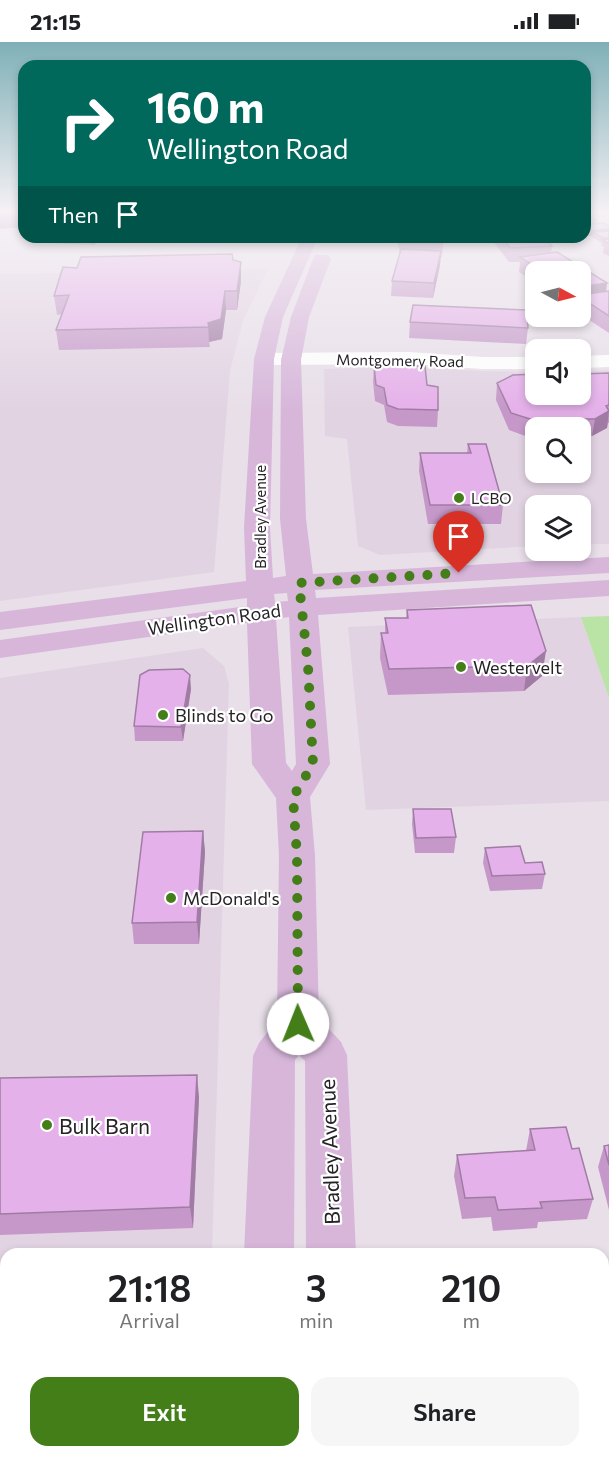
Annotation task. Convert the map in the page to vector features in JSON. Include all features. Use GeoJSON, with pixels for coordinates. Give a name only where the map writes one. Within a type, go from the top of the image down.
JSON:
{"type":"FeatureCollection","features":[{"type":"Feature","properties":{"kind":"main road","name":"Bradley Avenue"},"geometry":{"type":"LineString","coordinates":[[292,278],[274,317],[264,359],[258,494],[269,764],[293,797],[313,764],[301,595],[292,508],[291,360],[300,317],[315,278]]}},
{"type":"Feature","properties":{"kind":"main road","name":"Wellington Road"},"geometry":{"type":"LineString","coordinates":[[0,621],[262,599],[609,565]]}},
{"type":"Feature","properties":{"kind":"main road","name":"Wellington Road"},"geometry":{"type":"LineString","coordinates":[[301,595],[609,588]]}},
{"type":"Feature","properties":{"kind":"main road","name":"Wellington Road"},"geometry":{"type":"LineString","coordinates":[[0,649],[262,599]]}},
{"type":"Feature","properties":{"kind":"main road"},"geometry":{"type":"LineString","coordinates":[[269,1248],[274,1056],[298,1024],[297,856],[293,797]]}},
{"type":"Feature","properties":{"kind":"main road","name":"Bradley Avenue"},"geometry":{"type":"LineString","coordinates":[[298,1024],[326,1054],[331,1248]]}},
{"type":"Feature","properties":{"kind":"street","name":"Montgomery Road"},"geometry":{"type":"LineString","coordinates":[[264,359],[398,357],[483,363],[525,363]]}},
{"type":"Feature","properties":{"kind":"street"},"geometry":{"type":"LineString","coordinates":[[591,362],[609,361]]}},
{"type":"Feature","properties":{"kind":"shaded area"},"geometry":{"type":"Polygon","coordinates":[[[0,278],[264,278],[243,320],[230,371],[214,572],[0,601],[0,278]]]}},
{"type":"Feature","properties":{"kind":"shaded area"},"geometry":{"type":"Polygon","coordinates":[[[407,366],[525,372],[525,405],[591,405],[591,371],[609,370],[609,544],[591,544],[591,495],[525,495],[525,547],[380,555],[358,546],[347,439],[325,436],[324,369],[407,366]]]}},
{"type":"Feature","properties":{"kind":"shaded area"},"geometry":{"type":"Polygon","coordinates":[[[581,617],[609,698],[609,801],[366,810],[348,627],[581,617]]]}},
{"type":"Feature","properties":{"kind":"shaded area"},"geometry":{"type":"Polygon","coordinates":[[[203,648],[224,666],[229,684],[212,1248],[0,1248],[0,678],[203,648]]]}},
{"type":"Feature","properties":{"kind":"green space"},"geometry":{"type":"Polygon","coordinates":[[[609,616],[609,698],[581,617],[609,616]]]}},
{"type":"Feature","properties":{"kind":"building"},"geometry":{"type":"Polygon","coordinates":[[[60,278],[239,278],[237,291],[225,291],[221,319],[208,323],[209,327],[56,330],[69,295],[54,296],[60,278]]]}},
{"type":"Feature","properties":{"kind":"building"},"geometry":{"type":"Polygon","coordinates":[[[393,278],[435,278],[434,283],[392,281],[393,278]]]}},
{"type":"Feature","properties":{"kind":"building"},"geometry":{"type":"Polygon","coordinates":[[[591,278],[599,278],[607,283],[591,285],[591,278]]]}},
{"type":"Feature","properties":{"kind":"building"},"geometry":{"type":"Polygon","coordinates":[[[609,291],[609,316],[591,304],[591,293],[609,291]]]}},
{"type":"Feature","properties":{"kind":"building"},"geometry":{"type":"Polygon","coordinates":[[[413,305],[525,310],[525,327],[528,328],[410,322],[413,305]]]}},
{"type":"Feature","properties":{"kind":"building"},"geometry":{"type":"Polygon","coordinates":[[[374,366],[425,366],[427,385],[438,387],[438,410],[398,409],[387,405],[384,388],[376,385],[374,366]]]}},
{"type":"Feature","properties":{"kind":"building"},"geometry":{"type":"Polygon","coordinates":[[[609,373],[609,405],[606,406],[609,411],[595,419],[591,417],[525,417],[511,413],[497,383],[513,375],[525,374],[525,405],[591,405],[591,374],[609,373]]]}},
{"type":"Feature","properties":{"kind":"building","name":"LCBO"},"geometry":{"type":"Polygon","coordinates":[[[468,444],[486,444],[503,505],[430,505],[420,453],[471,453],[468,444]]]}},
{"type":"Feature","properties":{"kind":"building"},"geometry":{"type":"Polygon","coordinates":[[[531,605],[546,651],[527,666],[389,669],[381,633],[388,633],[385,618],[408,618],[407,610],[531,605]]]}},
{"type":"Feature","properties":{"kind":"building","name":"Blinds to Go"},"geometry":{"type":"Polygon","coordinates":[[[183,669],[190,675],[181,727],[134,726],[140,675],[149,670],[183,669]]]}},
{"type":"Feature","properties":{"kind":"building"},"geometry":{"type":"Polygon","coordinates":[[[413,809],[451,809],[456,837],[416,838],[413,809]]]}},
{"type":"Feature","properties":{"kind":"building","name":"McDonald's"},"geometry":{"type":"Polygon","coordinates":[[[203,831],[197,922],[132,923],[143,832],[203,831]]]}},
{"type":"Feature","properties":{"kind":"building"},"geometry":{"type":"Polygon","coordinates":[[[520,846],[525,863],[542,862],[545,874],[492,876],[485,848],[520,846]]]}},
{"type":"Feature","properties":{"kind":"building"},"geometry":{"type":"Polygon","coordinates":[[[197,1075],[190,1207],[0,1214],[0,1078],[197,1075]]]}},
{"type":"Feature","properties":{"kind":"building"},"geometry":{"type":"Polygon","coordinates":[[[566,1127],[572,1149],[579,1148],[593,1199],[540,1202],[542,1208],[498,1210],[495,1197],[465,1198],[457,1155],[535,1150],[530,1129],[566,1127]]]}},
{"type":"Feature","properties":{"kind":"building"},"geometry":{"type":"Polygon","coordinates":[[[609,1145],[609,1165],[604,1146],[609,1145]]]}},
{"type":"Feature","properties":{"kind":"place","name":"LCBO"},"geometry":{"type":"Point","coordinates":[459,498]}},
{"type":"Feature","properties":{"kind":"place","name":"Westervelt"},"geometry":{"type":"Point","coordinates":[461,667]}},
{"type":"Feature","properties":{"kind":"place","name":"Blinds to Go"},"geometry":{"type":"Point","coordinates":[163,715]}},
{"type":"Feature","properties":{"kind":"place","name":"McDonald's"},"geometry":{"type":"Point","coordinates":[171,898]}},
{"type":"Feature","properties":{"kind":"place","name":"Bulk Barn"},"geometry":{"type":"Point","coordinates":[47,1125]}},
{"type":"Feature","properties":{"kind":"route"},"geometry":{"type":"LineString","coordinates":[[298,1024],[297,856],[293,797],[313,764],[308,666],[299,583],[459,573]]}}]}
